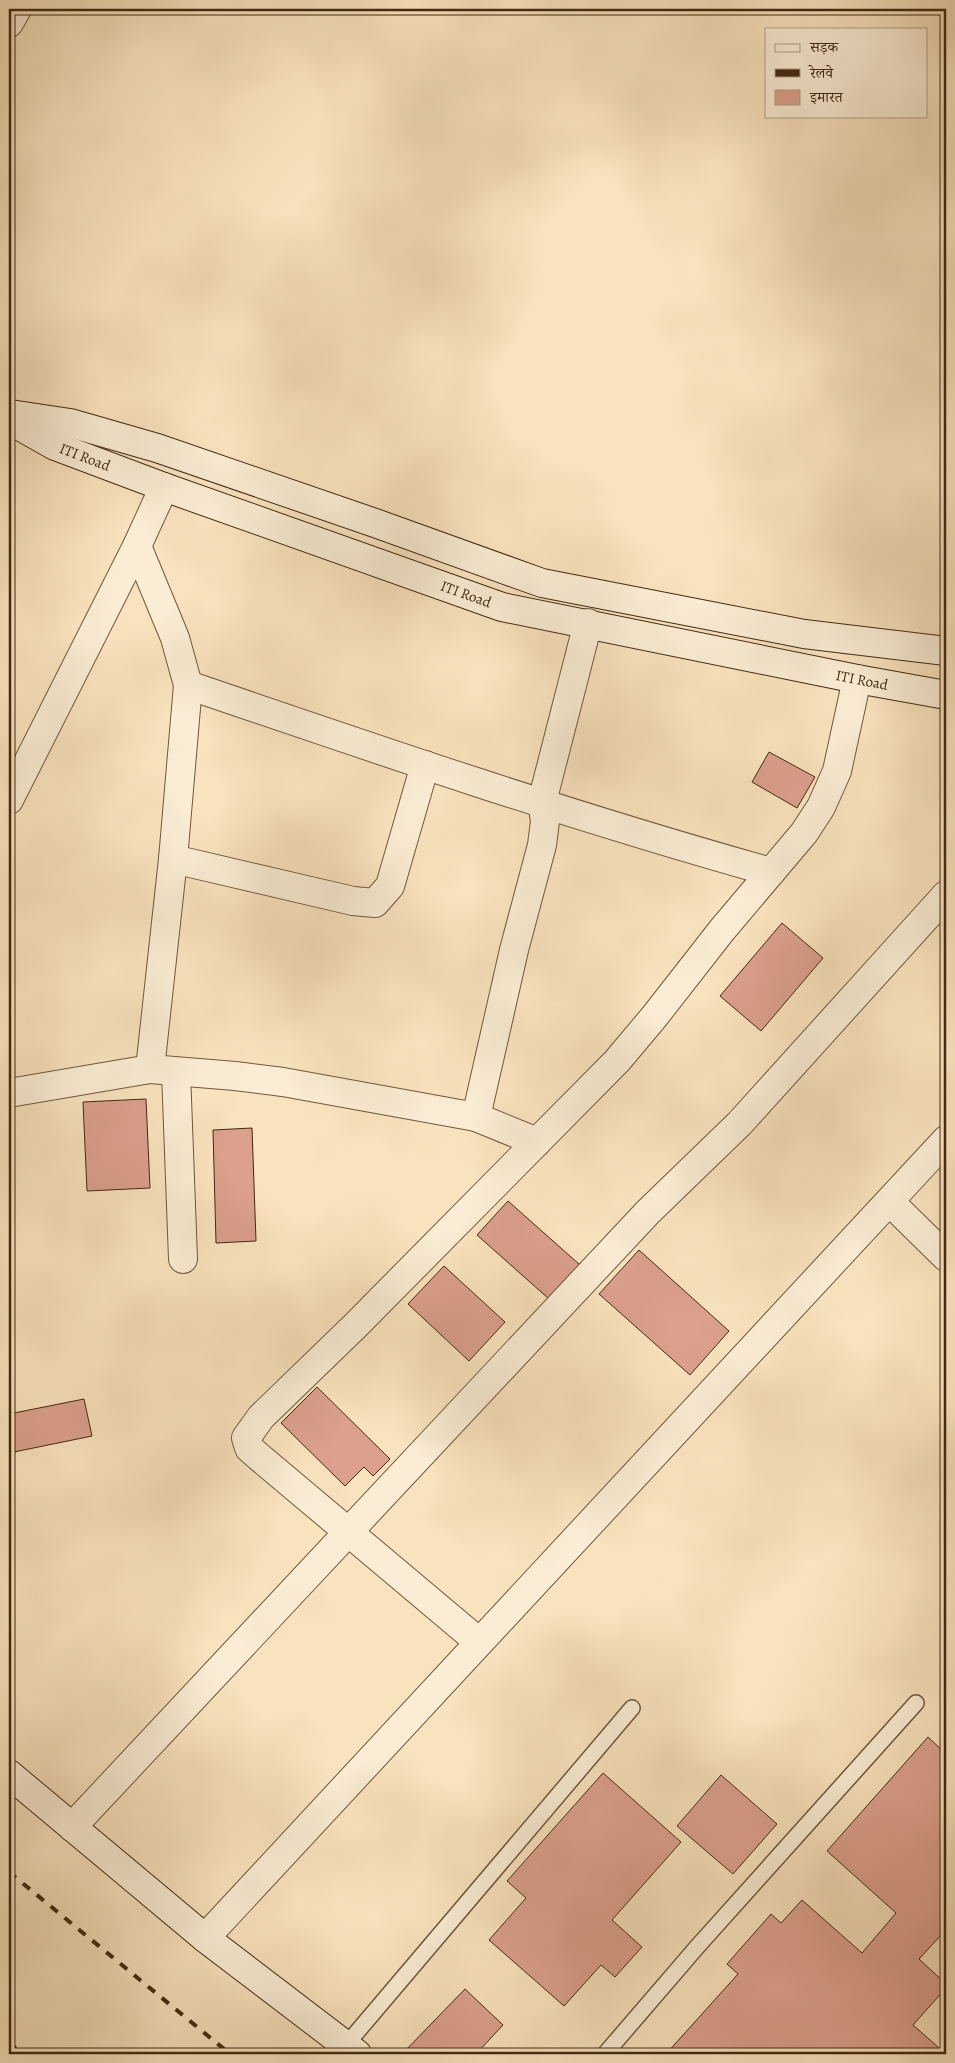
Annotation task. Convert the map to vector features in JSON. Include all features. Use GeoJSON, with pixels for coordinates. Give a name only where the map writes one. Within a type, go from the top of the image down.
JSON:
{"type":"FeatureCollection","features":[{"type":"Feature","properties":{"kind":"street"},"geometry":{"type":"LineString","coordinates":[[9,23],[16,9]]}},
{"type":"Feature","properties":{"kind":"street","name":"ITI Road"},"geometry":{"type":"LineString","coordinates":[[9,414],[70,423],[157,448],[542,584],[804,634],[946,650]]}},
{"type":"Feature","properties":{"kind":"street","name":"ITI Road"},"geometry":{"type":"LineString","coordinates":[[9,420],[55,446],[164,487],[502,607],[857,679],[946,695]]}},
{"type":"Feature","properties":{"kind":"street"},"geometry":{"type":"LineString","coordinates":[[9,800],[137,546],[164,487]]}},
{"type":"Feature","properties":{"kind":"street"},"geometry":{"type":"LineString","coordinates":[[137,546],[174,638],[188,685],[173,859],[163,1071],[183,1259]]}},
{"type":"Feature","properties":{"kind":"street"},"geometry":{"type":"LineString","coordinates":[[476,1117],[514,950],[542,845],[545,821],[542,802],[588,623]]}},
{"type":"Feature","properties":{"kind":"street"},"geometry":{"type":"LineString","coordinates":[[479,1642],[258,1456],[249,1448],[246,1438],[261,1417],[356,1325],[617,1061],[722,930],[804,833],[821,806],[837,771],[857,679]]}},
{"type":"Feature","properties":{"kind":"street"},"geometry":{"type":"LineString","coordinates":[[188,685],[425,765],[657,840],[771,872]]}},
{"type":"Feature","properties":{"kind":"street"},"geometry":{"type":"LineString","coordinates":[[173,859],[354,901],[375,903],[390,886],[425,765]]}},
{"type":"Feature","properties":{"kind":"street"},"geometry":{"type":"LineString","coordinates":[[72,1827],[648,1212],[740,1123],[946,895]]}},
{"type":"Feature","properties":{"kind":"street"},"geometry":{"type":"LineString","coordinates":[[9,1093],[163,1071],[235,1076],[283,1082],[476,1117],[537,1142]]}},
{"type":"Feature","properties":{"kind":"street"},"geometry":{"type":"LineString","coordinates":[[205,1938],[946,1140]]}},
{"type":"Feature","properties":{"kind":"street"},"geometry":{"type":"LineString","coordinates":[[890,1202],[946,1257]]}},
{"type":"Feature","properties":{"kind":"street"},"geometry":{"type":"LineString","coordinates":[[9,1774],[205,1938],[351,2050]]}},
{"type":"Feature","properties":{"kind":"lane"},"geometry":{"type":"LineString","coordinates":[[605,2054],[697,1947],[916,1703]]}},
{"type":"Feature","properties":{"kind":"lane"},"geometry":{"type":"LineString","coordinates":[[351,2050],[632,1708]]}},
{"type":"Feature","properties":{"kind":"building"},"geometry":{"type":"Polygon","coordinates":[[[769,752],[815,777],[797,808],[752,782],[769,752]]]}},
{"type":"Feature","properties":{"kind":"building"},"geometry":{"type":"Polygon","coordinates":[[[782,923],[823,958],[761,1031],[720,996],[782,923]]]}},
{"type":"Feature","properties":{"kind":"building"},"geometry":{"type":"Polygon","coordinates":[[[146,1099],[150,1188],[87,1191],[83,1102],[146,1099]]]}},
{"type":"Feature","properties":{"kind":"building"},"geometry":{"type":"Polygon","coordinates":[[[252,1128],[256,1241],[216,1243],[213,1130],[252,1128]]]}},
{"type":"Feature","properties":{"kind":"building"},"geometry":{"type":"Polygon","coordinates":[[[508,1201],[580,1265],[549,1299],[477,1235],[508,1201]]]}},
{"type":"Feature","properties":{"kind":"building"},"geometry":{"type":"Polygon","coordinates":[[[639,1250],[729,1331],[690,1375],[599,1294],[639,1250]]]}},
{"type":"Feature","properties":{"kind":"building"},"geometry":{"type":"Polygon","coordinates":[[[444,1266],[505,1322],[469,1361],[408,1304],[444,1266]]]}},
{"type":"Feature","properties":{"kind":"building"},"geometry":{"type":"Polygon","coordinates":[[[317,1387],[390,1459],[373,1476],[364,1467],[345,1486],[281,1423],[317,1387]]]}},
{"type":"Feature","properties":{"kind":"building"},"geometry":{"type":"Polygon","coordinates":[[[84,1399],[92,1436],[9,1453],[9,1414],[84,1399]]]}},
{"type":"Feature","properties":{"kind":"building"},"geometry":{"type":"Polygon","coordinates":[[[928,1737],[946,1754],[946,1936],[943,1933],[919,1959],[946,1984],[946,1988],[913,2025],[946,2054],[666,2054],[738,1974],[727,1964],[771,1914],[781,1923],[802,1900],[862,1953],[896,1913],[827,1851],[928,1737]]]}},
{"type":"Feature","properties":{"kind":"building"},"geometry":{"type":"Polygon","coordinates":[[[603,1773],[681,1842],[612,1920],[642,1947],[615,1977],[601,1965],[564,2006],[489,1940],[526,1898],[507,1881],[603,1773]]]}},
{"type":"Feature","properties":{"kind":"building"},"geometry":{"type":"Polygon","coordinates":[[[721,1775],[777,1824],[733,1874],[677,1826],[721,1775]]]}},
{"type":"Feature","properties":{"kind":"building"},"geometry":{"type":"Polygon","coordinates":[[[465,1989],[503,2025],[476,2054],[402,2054],[465,1989]]]}},
{"type":"Feature","properties":{"kind":"railway"},"geometry":{"type":"LineString","coordinates":[[9,1872],[230,2054]]}},
{"type":"Feature","properties":{"kind":"railway"},"geometry":{"type":"LineString","coordinates":[[9,2042],[22,2054]]}}]}
